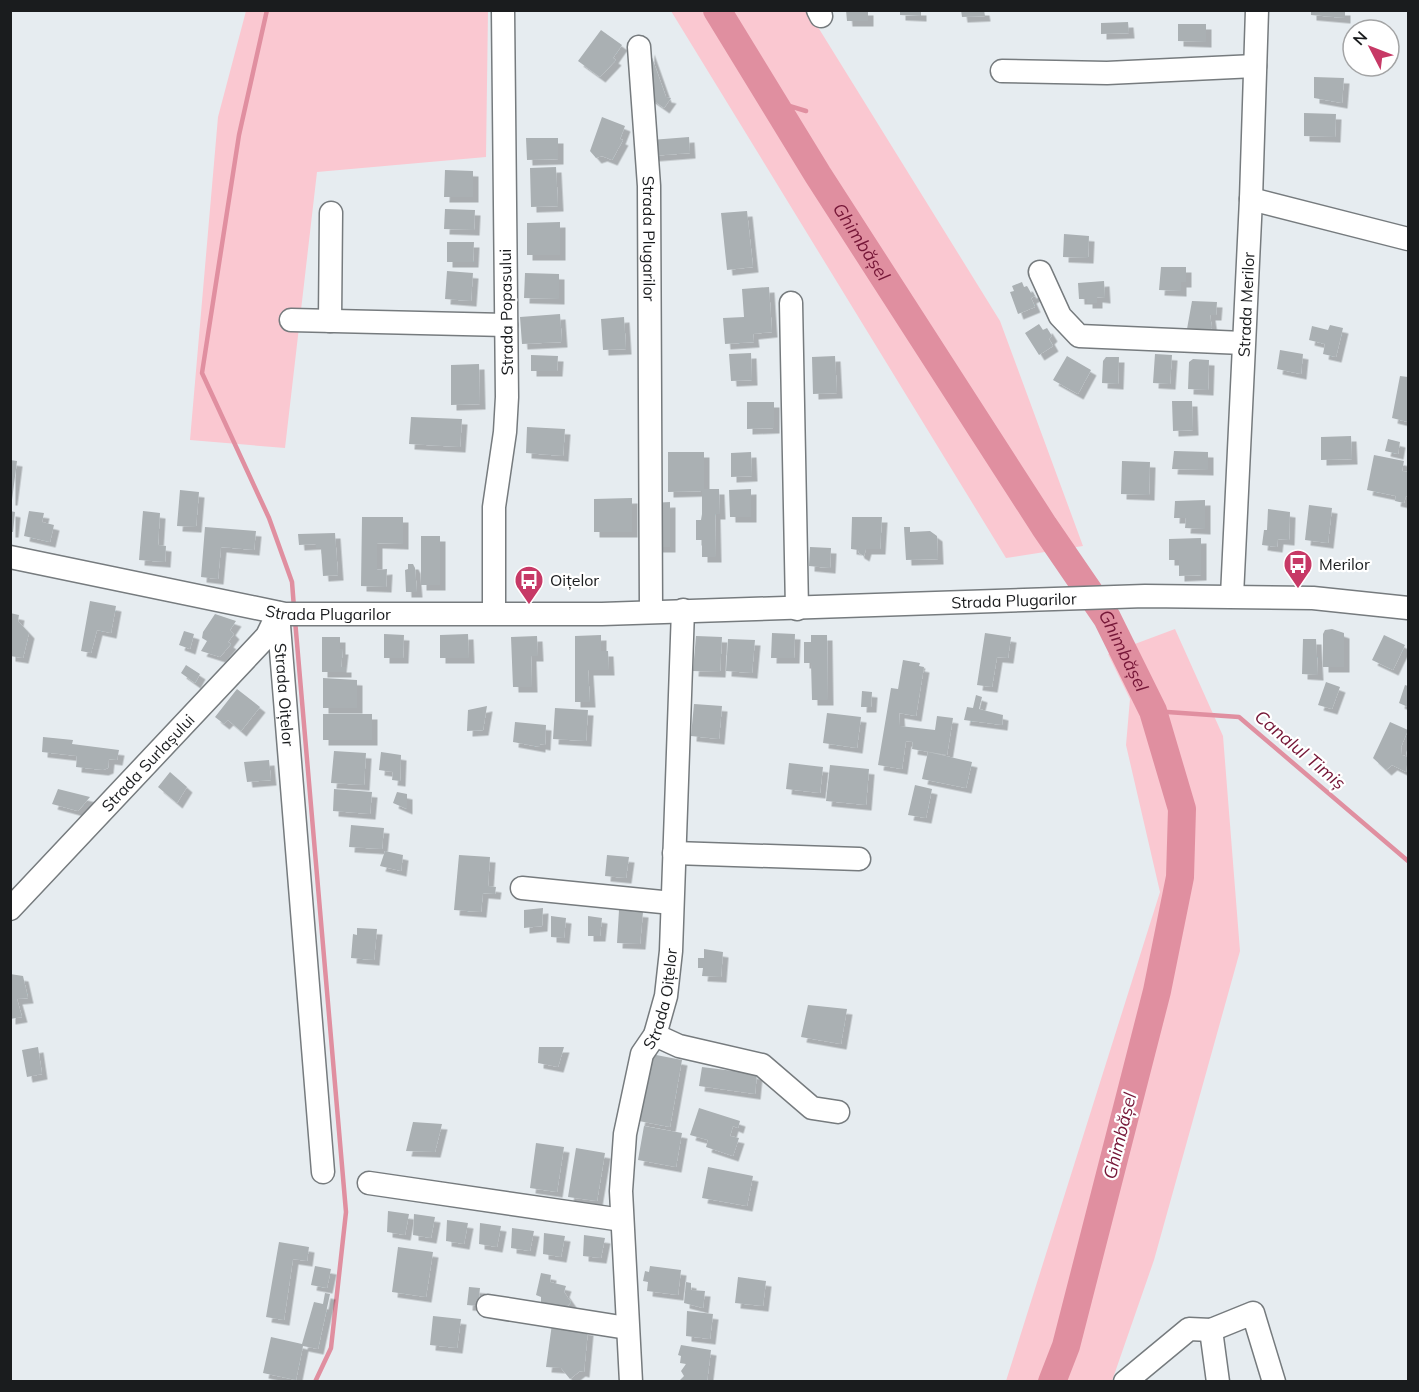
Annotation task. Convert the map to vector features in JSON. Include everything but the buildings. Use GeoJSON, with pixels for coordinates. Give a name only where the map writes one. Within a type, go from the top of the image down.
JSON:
{"type":"FeatureCollection","features":[{"type":"Feature","properties":{"kind":"street","name":"Strada Popasului"},"geometry":{"type":"LineString","coordinates":[[494,613],[494,507],[505,432],[502,10]]}},
{"type":"Feature","properties":{"kind":"street","name":"Strada Merilor"},"geometry":{"type":"LineString","coordinates":[[1232,596],[1251,199],[1257,10]]}},
{"type":"Feature","properties":{"kind":"street","name":"Strada Plugarilor"},"geometry":{"type":"LineString","coordinates":[[639,47],[649,186],[651,611]]}},
{"type":"Feature","properties":{"kind":"street"},"geometry":{"type":"LineString","coordinates":[[1002,71],[1107,73],[1255,66]]}},
{"type":"Feature","properties":{"kind":"street"},"geometry":{"type":"LineString","coordinates":[[1251,199],[1408,238]]}},
{"type":"Feature","properties":{"kind":"street"},"geometry":{"type":"LineString","coordinates":[[330,213],[330,321]]}},
{"type":"Feature","properties":{"kind":"street"},"geometry":{"type":"LineString","coordinates":[[1040,272],[1060,316],[1079,336],[1243,343]]}},
{"type":"Feature","properties":{"kind":"street"},"geometry":{"type":"LineString","coordinates":[[791,303],[797,609]]}},
{"type":"Feature","properties":{"kind":"street"},"geometry":{"type":"LineString","coordinates":[[291,320],[506,325]]}},
{"type":"Feature","properties":{"kind":"street","name":"Strada Plugarilor"},"geometry":{"type":"LineString","coordinates":[[10,557],[282,614],[797,609],[1145,596],[1313,598],[1408,608]]}},
{"type":"Feature","properties":{"kind":"street","name":"Strada Oițelor"},"geometry":{"type":"LineString","coordinates":[[631,1382],[622,1220],[625,1134],[642,1054],[655,1035],[667,985],[671,951],[683,610]]}},
{"type":"Feature","properties":{"kind":"street","name":"Strada Surlașului"},"geometry":{"type":"LineString","coordinates":[[10,909],[267,636],[282,614]]}},
{"type":"Feature","properties":{"kind":"street","name":"Strada Oițelor"},"geometry":{"type":"LineString","coordinates":[[282,614],[323,1172]]}},
{"type":"Feature","properties":{"kind":"street"},"geometry":{"type":"LineString","coordinates":[[674,853],[859,859]]}},
{"type":"Feature","properties":{"kind":"street"},"geometry":{"type":"LineString","coordinates":[[522,888],[672,903]]}},
{"type":"Feature","properties":{"kind":"street"},"geometry":{"type":"LineString","coordinates":[[655,1035],[679,1046],[762,1065],[812,1108],[838,1112]]}},
{"type":"Feature","properties":{"kind":"street"},"geometry":{"type":"LineString","coordinates":[[369,1183],[622,1220]]}},
{"type":"Feature","properties":{"kind":"street"},"geometry":{"type":"LineString","coordinates":[[488,1306],[627,1328]]}},
{"type":"Feature","properties":{"kind":"street"},"geometry":{"type":"LineString","coordinates":[[1125,1382],[1189,1329],[1210,1330],[1253,1313],[1274,1382]]}},
{"type":"Feature","properties":{"kind":"street"},"geometry":{"type":"LineString","coordinates":[[1210,1330],[1218,1382]]}},
{"type":"Feature","properties":{"kind":"shaded area"},"geometry":{"type":"Polygon","coordinates":[[[246,11],[488,11],[486,157],[317,172],[285,448],[190,440],[218,117],[246,11]]]}},
{"type":"Feature","properties":{"kind":"shaded area"},"geometry":{"type":"Polygon","coordinates":[[[671,11],[808,11],[1000,321],[1083,546],[1006,558],[671,11]]]}},
{"type":"Feature","properties":{"kind":"shaded area"},"geometry":{"type":"Polygon","coordinates":[[[1175,629],[1223,736],[1240,951],[1154,1260],[1112,1381],[1006,1381],[1160,892],[1126,745],[1130,699],[1108,654],[1175,629]]]}},
{"type":"Feature","properties":{"kind":"waterway"},"geometry":{"type":"LineString","coordinates":[[267,10],[239,135],[202,373],[269,518],[292,582],[294,608]]}},
{"type":"Feature","properties":{"kind":"waterway","name":"Ghimbășel"},"geometry":{"type":"LineString","coordinates":[[717,10],[818,175],[1044,526],[1107,618],[1153,711],[1182,809],[1180,877],[1157,991],[1066,1346],[1052,1382]]}},
{"type":"Feature","properties":{"kind":"waterway"},"geometry":{"type":"LineString","coordinates":[[773,101],[806,111]]}},
{"type":"Feature","properties":{"kind":"waterway"},"geometry":{"type":"LineString","coordinates":[[295,620],[346,1212],[331,1348],[315,1382]]}},
{"type":"Feature","properties":{"kind":"waterway","name":"Canalul Timiș"},"geometry":{"type":"LineString","coordinates":[[1153,711],[1239,717],[1408,861]]}},
{"type":"Feature","properties":{"kind":"place","name":"Merilor"},"geometry":{"type":"Point","coordinates":[1298,590]}},
{"type":"Feature","properties":{"kind":"place","name":"Oițelor"},"geometry":{"type":"Point","coordinates":[529,606]}}]}
